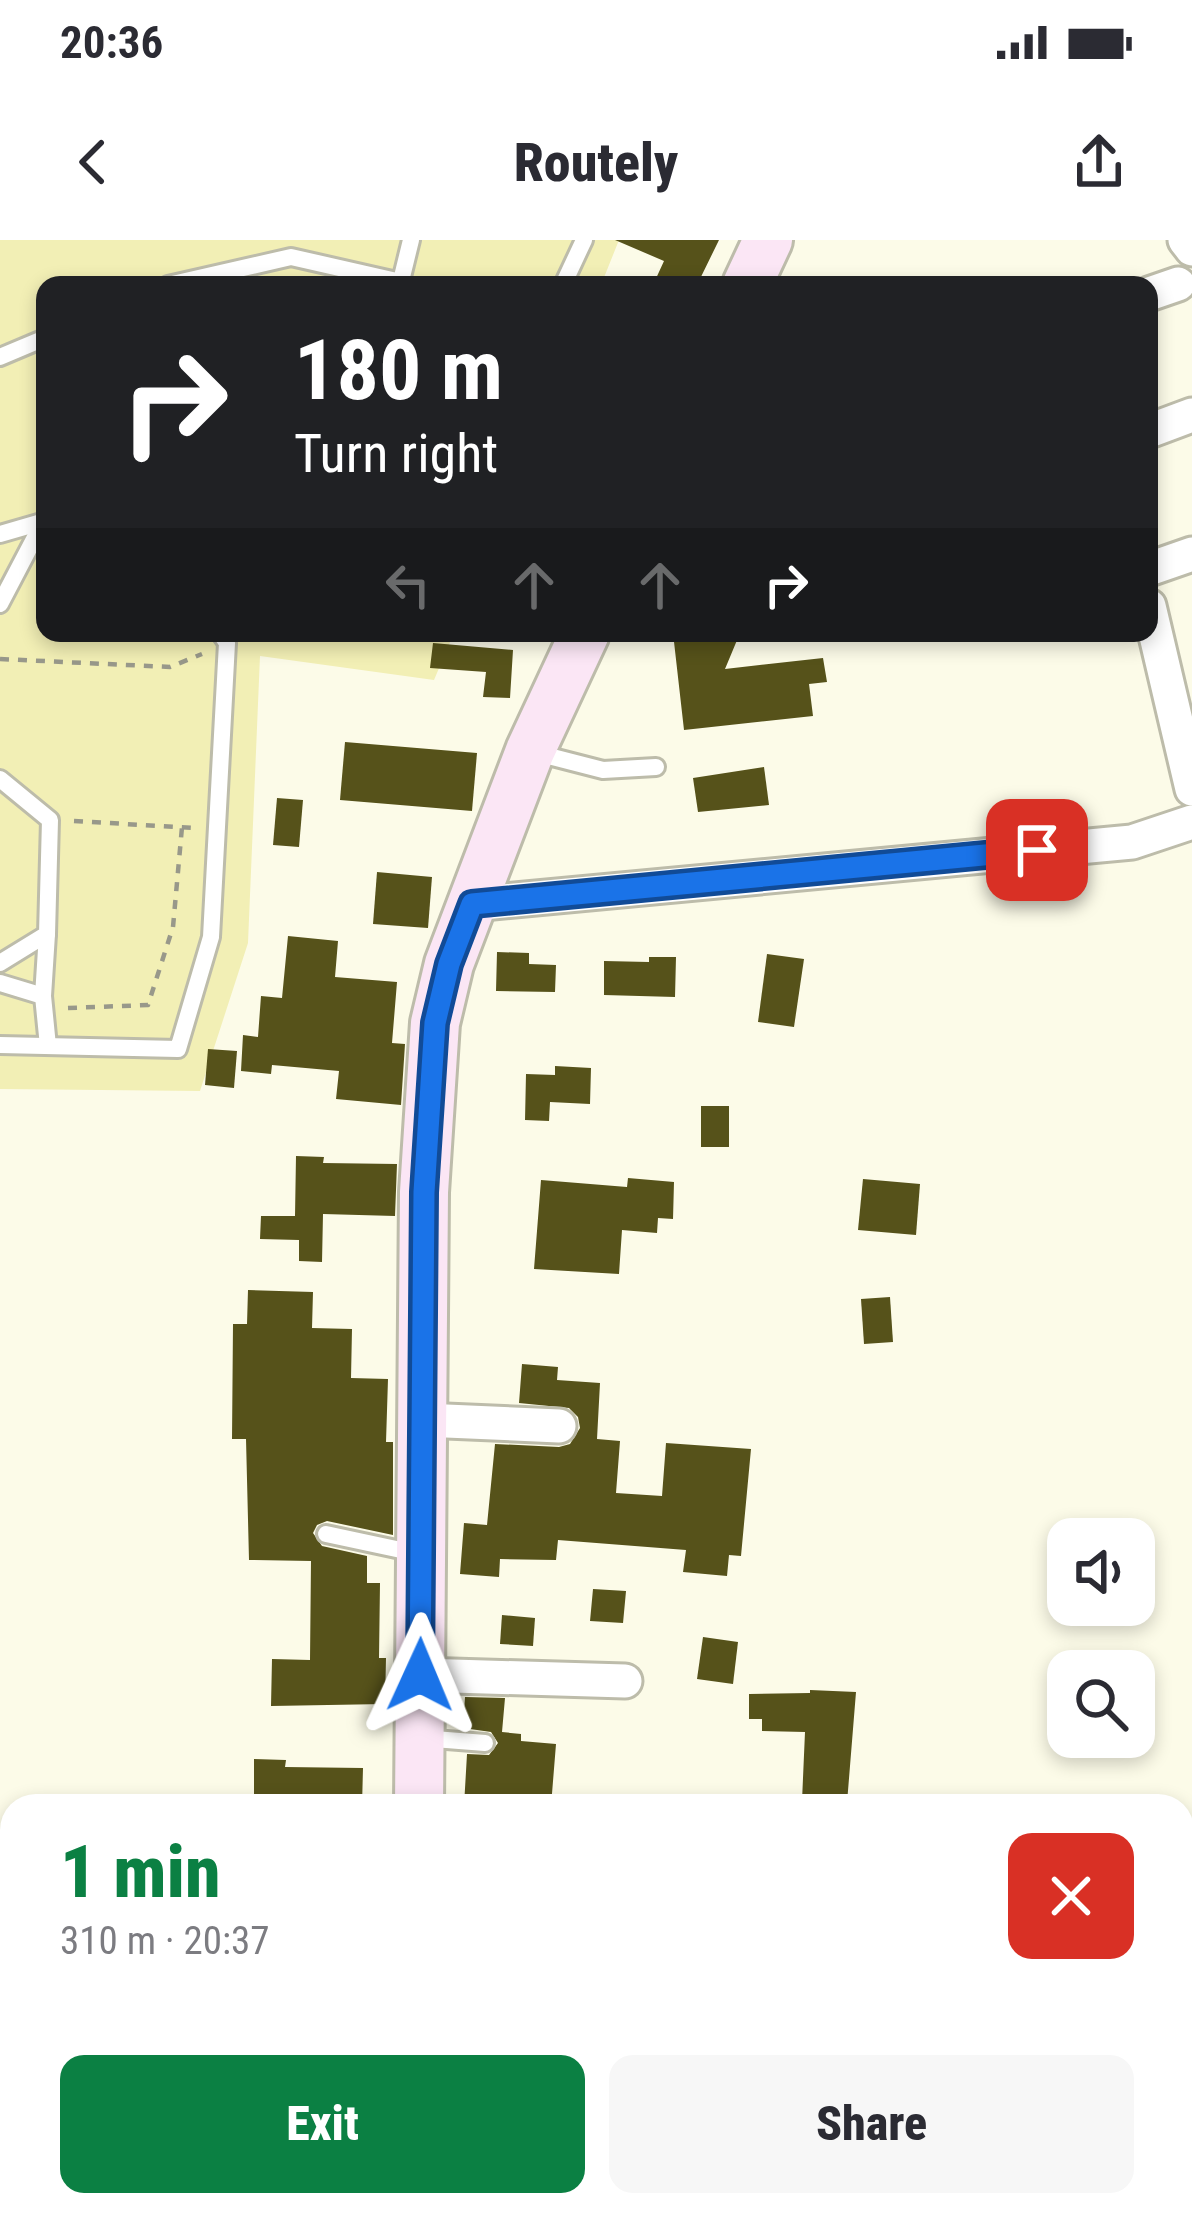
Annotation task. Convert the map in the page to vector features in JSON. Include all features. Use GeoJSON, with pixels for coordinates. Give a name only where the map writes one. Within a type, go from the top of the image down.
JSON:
{"type":"FeatureCollection","features":[{"type":"Feature","properties":{"kind":"main road"},"geometry":{"type":"LineString","coordinates":[[751,276],[768,240]]}},
{"type":"Feature","properties":{"kind":"main road"},"geometry":{"type":"LineString","coordinates":[[419,1794],[424,1192],[435,1023],[449,964],[530,752],[581,642]]}},
{"type":"Feature","properties":{"kind":"street"},"geometry":{"type":"LineString","coordinates":[[1186,240],[1192,250]]}},
{"type":"Feature","properties":{"kind":"street"},"geometry":{"type":"LineString","coordinates":[[1158,428],[1192,415]]}},
{"type":"Feature","properties":{"kind":"street"},"geometry":{"type":"LineString","coordinates":[[1158,566],[1192,554]]}},
{"type":"Feature","properties":{"kind":"street"},"geometry":{"type":"LineString","coordinates":[[1158,630],[1181,690],[1192,789]]}},
{"type":"Feature","properties":{"kind":"street"},"geometry":{"type":"LineString","coordinates":[[472,904],[1132,842],[1192,821]]}},
{"type":"Feature","properties":{"kind":"street"},"geometry":{"type":"LineString","coordinates":[[423,1420],[559,1426]]}},
{"type":"Feature","properties":{"kind":"street"},"geometry":{"type":"LineString","coordinates":[[420,1675],[625,1681]]}},
{"type":"Feature","properties":{"kind":"lane"},"geometry":{"type":"LineString","coordinates":[[402,276],[411,240]]}},
{"type":"Feature","properties":{"kind":"lane"},"geometry":{"type":"LineString","coordinates":[[567,276],[584,240]]}},
{"type":"Feature","properties":{"kind":"lane"},"geometry":{"type":"LineString","coordinates":[[208,276],[291,257],[371,276]]}},
{"type":"Feature","properties":{"kind":"lane"},"geometry":{"type":"LineString","coordinates":[[0,357],[36,342]]}},
{"type":"Feature","properties":{"kind":"lane"},"geometry":{"type":"LineString","coordinates":[[0,534],[36,523]]}},
{"type":"Feature","properties":{"kind":"lane"},"geometry":{"type":"LineString","coordinates":[[0,604],[36,536]]}},
{"type":"Feature","properties":{"kind":"lane"},"geometry":{"type":"LineString","coordinates":[[0,1045],[178,1049],[211,937],[224,642]]}},
{"type":"Feature","properties":{"kind":"lane"},"geometry":{"type":"LineString","coordinates":[[530,752],[603,770],[656,767]]}},
{"type":"Feature","properties":{"kind":"lane"},"geometry":{"type":"LineString","coordinates":[[0,779],[50,820],[44,1002],[48,1046]]}},
{"type":"Feature","properties":{"kind":"lane"},"geometry":{"type":"LineString","coordinates":[[0,963],[47,934]]}},
{"type":"Feature","properties":{"kind":"lane"},"geometry":{"type":"LineString","coordinates":[[0,983],[44,1002]]}},
{"type":"Feature","properties":{"kind":"lane"},"geometry":{"type":"LineString","coordinates":[[326,1534],[422,1555]]}},
{"type":"Feature","properties":{"kind":"lane"},"geometry":{"type":"LineString","coordinates":[[420,1738],[485,1743]]}},
{"type":"Feature","properties":{"kind":"path"},"geometry":{"type":"LineString","coordinates":[[0,658],[170,667],[217,642]]}},
{"type":"Feature","properties":{"kind":"path"},"geometry":{"type":"LineString","coordinates":[[50,820],[217,829]]}},
{"type":"Feature","properties":{"kind":"path"},"geometry":{"type":"LineString","coordinates":[[44,1002],[148,1005],[173,927],[182,827]]}},
{"type":"Feature","properties":{"kind":"shaded area"},"geometry":{"type":"Polygon","coordinates":[[[0,240],[619,240],[605,276],[36,276],[36,642],[450,642],[434,680],[260,656],[248,943],[200,1091],[0,1089],[0,240]]]}},
{"type":"Feature","properties":{"kind":"building"},"geometry":{"type":"Polygon","coordinates":[[[615,240],[719,240],[701,276],[657,276],[664,261],[615,240]]]}},
{"type":"Feature","properties":{"kind":"building"},"geometry":{"type":"Polygon","coordinates":[[[674,642],[736,642],[725,669],[823,658],[827,682],[809,684],[813,716],[684,730],[674,642]]]}},
{"type":"Feature","properties":{"kind":"building"},"geometry":{"type":"Polygon","coordinates":[[[433,643],[513,650],[510,698],[483,697],[486,672],[430,668],[433,643]]]}},
{"type":"Feature","properties":{"kind":"building"},"geometry":{"type":"Polygon","coordinates":[[[345,742],[477,753],[472,811],[340,800],[345,742]]]}},
{"type":"Feature","properties":{"kind":"building"},"geometry":{"type":"Polygon","coordinates":[[[764,767],[769,805],[698,812],[693,778],[764,767]]]}},
{"type":"Feature","properties":{"kind":"building"},"geometry":{"type":"Polygon","coordinates":[[[277,798],[303,800],[299,847],[273,845],[277,798]]]}},
{"type":"Feature","properties":{"kind":"building"},"geometry":{"type":"Polygon","coordinates":[[[377,872],[432,877],[428,928],[373,924],[377,872]]]}},
{"type":"Feature","properties":{"kind":"building"},"geometry":{"type":"Polygon","coordinates":[[[288,936],[338,941],[335,977],[397,982],[392,1043],[405,1044],[401,1105],[336,1099],[339,1071],[272,1065],[271,1074],[241,1071],[243,1035],[258,1037],[261,996],[282,998],[288,936]]]}},
{"type":"Feature","properties":{"kind":"building"},"geometry":{"type":"Polygon","coordinates":[[[497,952],[529,953],[529,964],[556,965],[555,992],[496,991],[497,952]]]}},
{"type":"Feature","properties":{"kind":"building"},"geometry":{"type":"Polygon","coordinates":[[[767,954],[804,959],[794,1027],[758,1022],[767,954]]]}},
{"type":"Feature","properties":{"kind":"building"},"geometry":{"type":"Polygon","coordinates":[[[649,957],[676,957],[675,997],[604,995],[604,961],[649,962],[649,957]]]}},
{"type":"Feature","properties":{"kind":"building"},"geometry":{"type":"Polygon","coordinates":[[[208,1049],[237,1051],[234,1088],[205,1085],[208,1049]]]}},
{"type":"Feature","properties":{"kind":"building"},"geometry":{"type":"Polygon","coordinates":[[[555,1066],[591,1068],[590,1104],[550,1102],[549,1121],[525,1120],[526,1074],[555,1075],[555,1066]]]}},
{"type":"Feature","properties":{"kind":"building"},"geometry":{"type":"Polygon","coordinates":[[[701,1106],[729,1106],[729,1147],[701,1147],[701,1106]]]}},
{"type":"Feature","properties":{"kind":"building"},"geometry":{"type":"Polygon","coordinates":[[[296,1156],[324,1157],[323,1163],[397,1164],[395,1216],[323,1214],[322,1262],[299,1261],[299,1240],[260,1239],[261,1216],[295,1216],[296,1156]]]}},
{"type":"Feature","properties":{"kind":"building"},"geometry":{"type":"Polygon","coordinates":[[[628,1178],[674,1182],[673,1219],[658,1218],[657,1233],[622,1230],[619,1274],[534,1269],[541,1180],[627,1187],[628,1178]]]}},
{"type":"Feature","properties":{"kind":"building"},"geometry":{"type":"Polygon","coordinates":[[[863,1179],[920,1184],[916,1235],[858,1230],[863,1179]]]}},
{"type":"Feature","properties":{"kind":"building"},"geometry":{"type":"Polygon","coordinates":[[[248,1290],[313,1292],[312,1328],[352,1329],[351,1378],[388,1379],[386,1442],[393,1442],[393,1535],[327,1521],[313,1533],[322,1546],[367,1556],[367,1583],[380,1583],[379,1658],[386,1658],[385,1704],[271,1706],[272,1659],[310,1660],[311,1561],[249,1560],[246,1439],[232,1439],[233,1324],[247,1324],[248,1290]]]}},
{"type":"Feature","properties":{"kind":"building"},"geometry":{"type":"Polygon","coordinates":[[[890,1297],[893,1342],[864,1344],[861,1299],[890,1297]]]}},
{"type":"Feature","properties":{"kind":"building"},"geometry":{"type":"Polygon","coordinates":[[[522,1364],[558,1367],[557,1380],[600,1383],[597,1439],[620,1441],[616,1493],[662,1496],[666,1443],[751,1449],[741,1556],[729,1555],[727,1576],[683,1572],[686,1550],[558,1540],[556,1560],[500,1559],[499,1577],[460,1574],[464,1523],[487,1525],[495,1444],[559,1447],[570,1444],[580,1428],[569,1408],[519,1403],[522,1364]]]}},
{"type":"Feature","properties":{"kind":"building"},"geometry":{"type":"Polygon","coordinates":[[[593,1589],[626,1591],[623,1623],[590,1621],[593,1589]]]}},
{"type":"Feature","properties":{"kind":"building"},"geometry":{"type":"Polygon","coordinates":[[[502,1615],[535,1618],[533,1646],[500,1644],[502,1615]]]}},
{"type":"Feature","properties":{"kind":"building"},"geometry":{"type":"Polygon","coordinates":[[[703,1637],[738,1642],[733,1684],[697,1679],[703,1637]]]}},
{"type":"Feature","properties":{"kind":"building"},"geometry":{"type":"Polygon","coordinates":[[[856,1692],[848,1794],[802,1794],[805,1732],[762,1731],[762,1719],[749,1719],[749,1694],[856,1692]]]}},
{"type":"Feature","properties":{"kind":"building"},"geometry":{"type":"Polygon","coordinates":[[[465,1697],[505,1698],[502,1732],[521,1734],[521,1741],[556,1744],[552,1794],[465,1794],[467,1754],[489,1755],[498,1743],[491,1732],[463,1728],[465,1697]]]}},
{"type":"Feature","properties":{"kind":"building"},"geometry":{"type":"Polygon","coordinates":[[[254,1759],[286,1760],[285,1767],[363,1768],[362,1794],[254,1794],[254,1759]]]}},
{"type":"Feature","properties":{"kind":"route"},"geometry":{"type":"LineString","coordinates":[[420,1675],[424,1192],[435,1023],[449,964],[472,904],[1037,850]]}}]}
